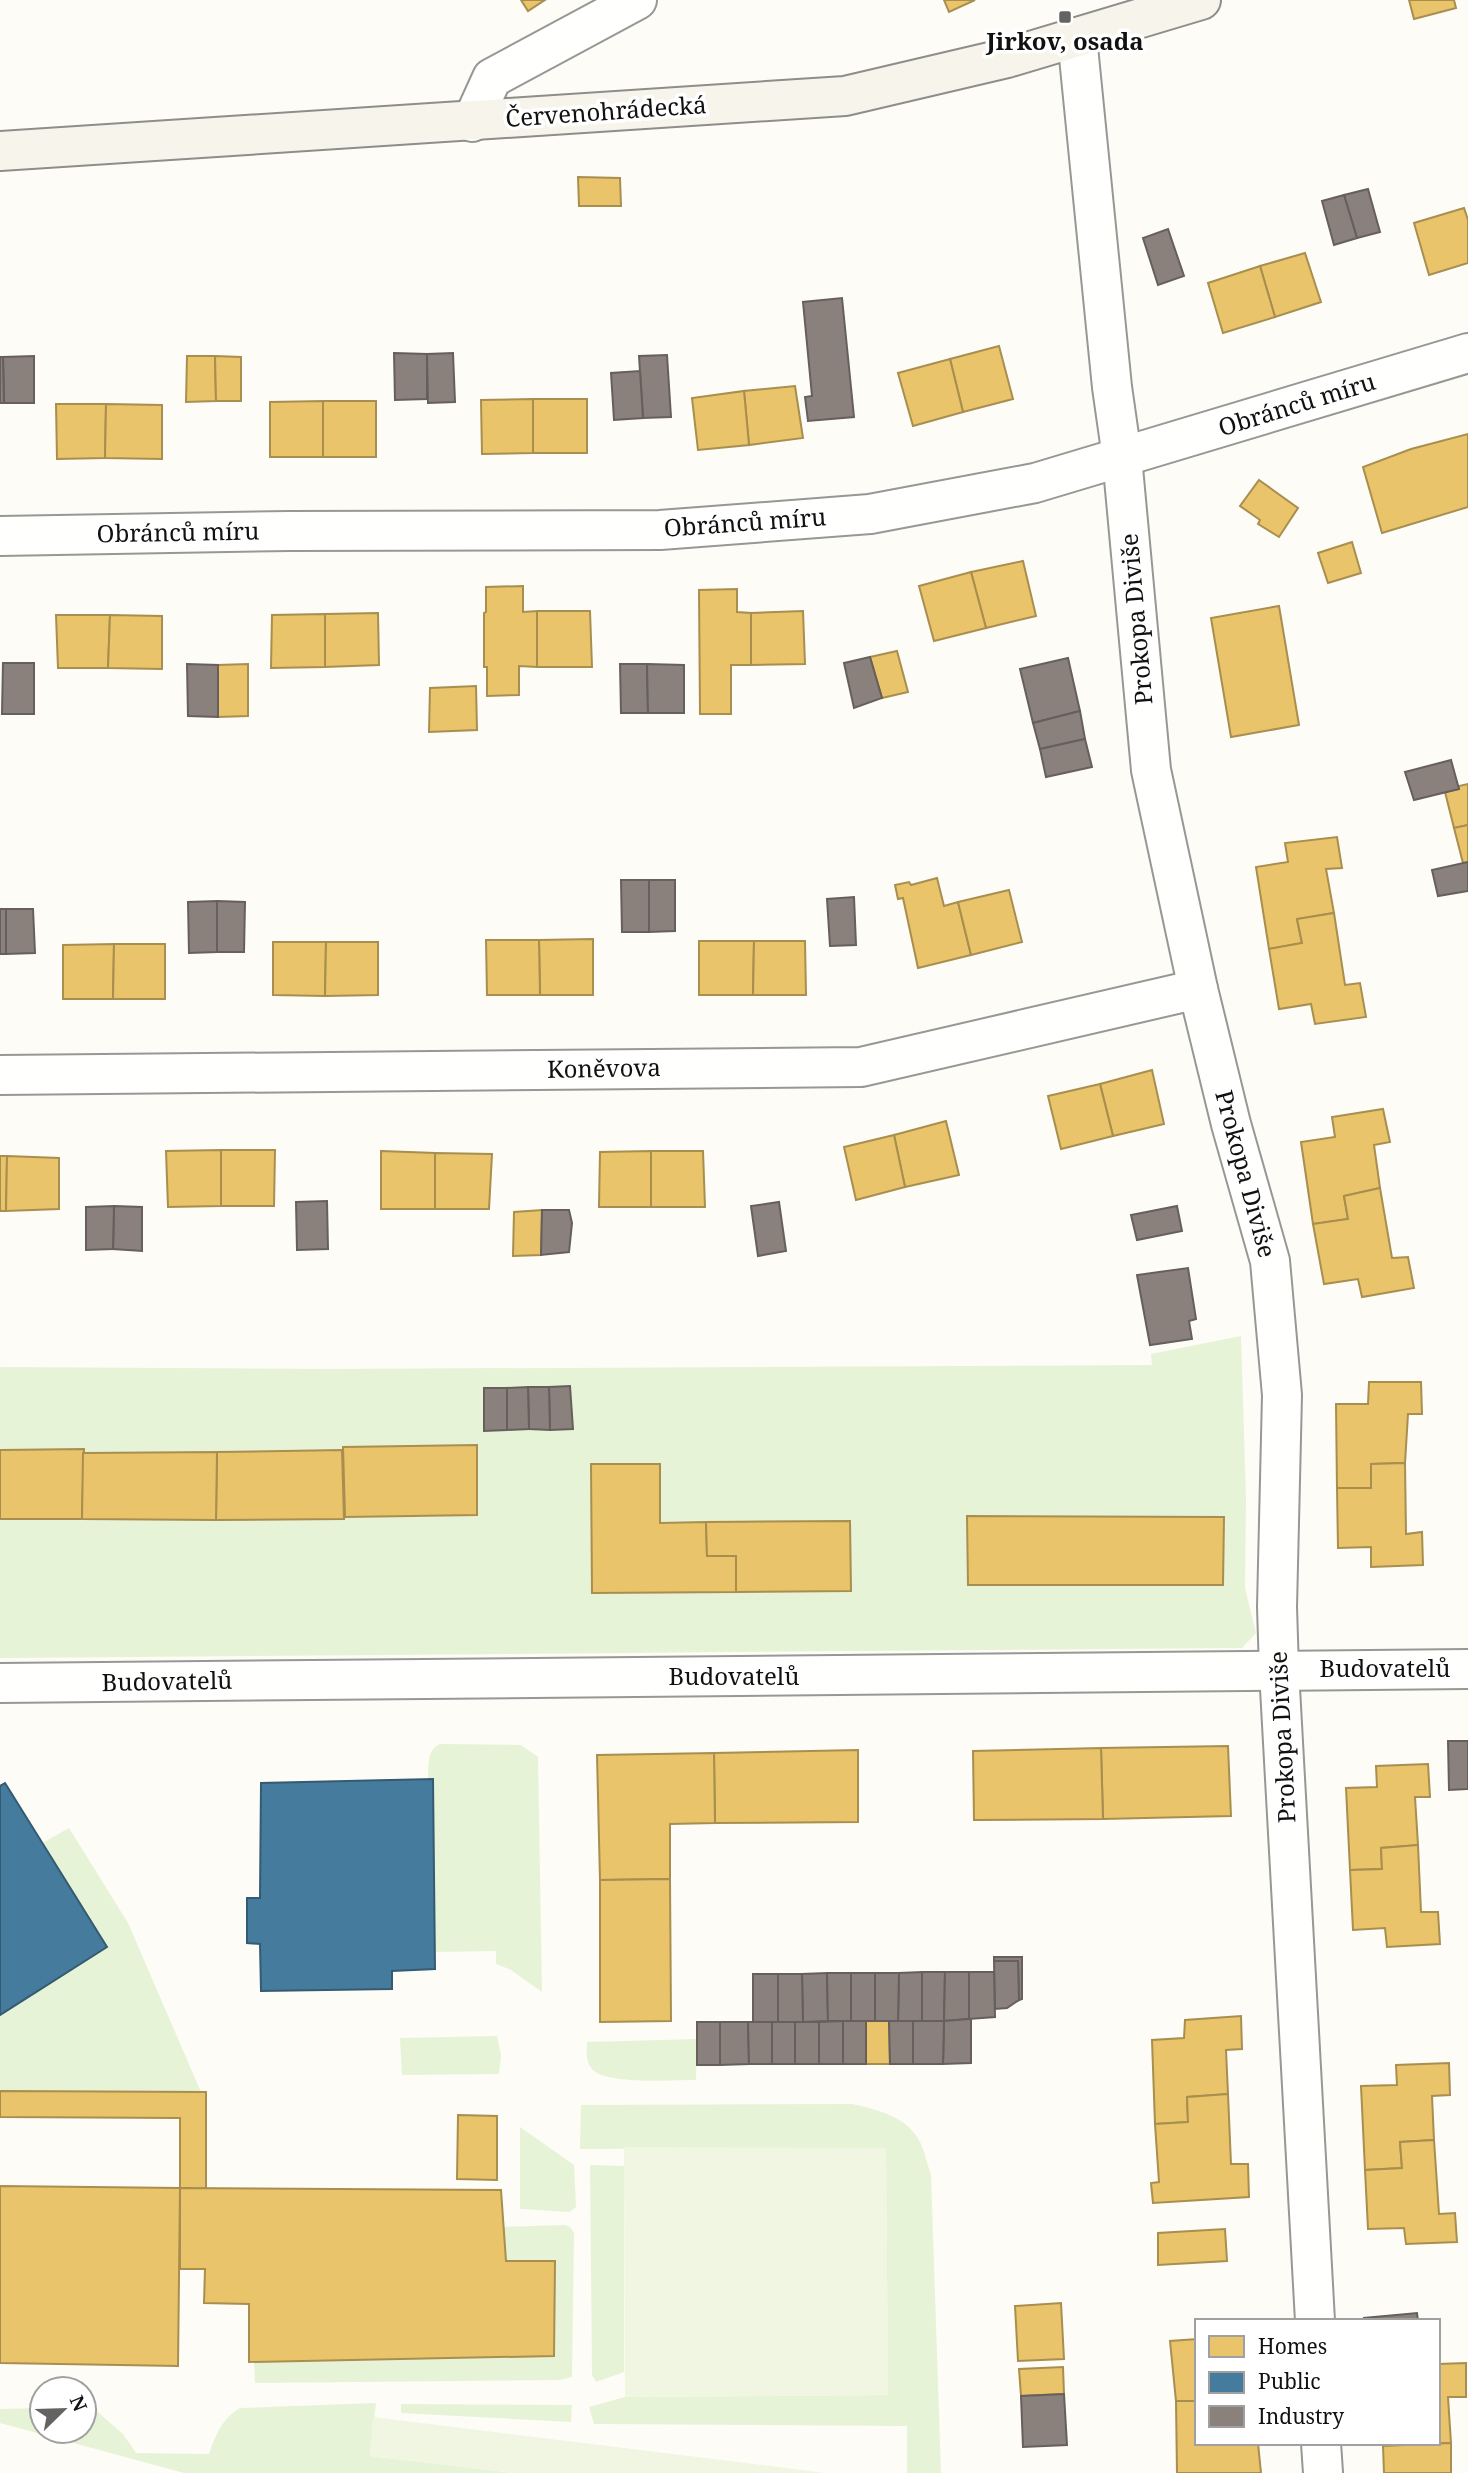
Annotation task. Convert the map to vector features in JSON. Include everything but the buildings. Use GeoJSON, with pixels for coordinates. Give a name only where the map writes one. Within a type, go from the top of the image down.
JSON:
{"type":"FeatureCollection","features":[{"type":"Feature","properties":{"kind":"street"},"geometry":{"type":"LineString","coordinates":[[472,122],[492,78],[636,0]]}},
{"type":"Feature","properties":{"kind":"street","name":"Červenohrádecká"},"geometry":{"type":"LineString","coordinates":[[0,151],[845,96],[1007,58],[1201,0]]}},
{"type":"Feature","properties":{"kind":"street","name":"Prokopa Diviše"},"geometry":{"type":"LineString","coordinates":[[1077,37],[1112,387],[1122,457],[1151,770],[1198,989],[1231,1124],[1270,1261],[1282,1395],[1279,1670],[1315,2319]]}},
{"type":"Feature","properties":{"kind":"street","name":"Obránců míru"},"geometry":{"type":"LineString","coordinates":[[0,536],[303,531],[660,530],[870,514],[1035,483],[1468,354]]}},
{"type":"Feature","properties":{"kind":"street","name":"Koněvova"},"geometry":{"type":"LineString","coordinates":[[0,1075],[861,1067],[1198,989]]}},
{"type":"Feature","properties":{"kind":"street","name":"Budovatelů"},"geometry":{"type":"LineString","coordinates":[[0,1683],[1468,1669]]}},
{"type":"Feature","properties":{"kind":"street"},"geometry":{"type":"LineString","coordinates":[[1321,2445],[1323,2473]]}},
{"type":"Feature","properties":{"kind":"green space"},"geometry":{"type":"Polygon","coordinates":[[[1241,1336],[1246,1500],[1245,1588],[1256,1633],[1242,1648],[0,1658],[0,1367],[328,1369],[1152,1365],[1151,1354],[1241,1336]]]}},
{"type":"Feature","properties":{"kind":"green space"},"geometry":{"type":"Polygon","coordinates":[[[440,1744],[521,1745],[538,1757],[542,1992],[511,1970],[496,1964],[496,1951],[434,1952],[428,1779],[430,1754],[440,1744]]]}},
{"type":"Feature","properties":{"kind":"green space"},"geometry":{"type":"Polygon","coordinates":[[[69,1828],[128,1923],[201,2092],[0,2091],[0,2015],[107,1947],[41,1844],[69,1828]]]}},
{"type":"Feature","properties":{"kind":"green space"},"geometry":{"type":"Polygon","coordinates":[[[497,2036],[501,2055],[499,2074],[402,2075],[400,2038],[497,2036]]]}},
{"type":"Feature","properties":{"kind":"green space"},"geometry":{"type":"Polygon","coordinates":[[[697,2039],[696,2080],[625,2080],[599,2074],[587,2060],[587,2042],[697,2039]]]}},
{"type":"Feature","properties":{"kind":"green space"},"geometry":{"type":"Polygon","coordinates":[[[853,2104],[882,2112],[908,2126],[920,2142],[931,2175],[941,2473],[907,2473],[907,2426],[594,2424],[589,2407],[625,2397],[888,2395],[886,2148],[580,2149],[581,2105],[853,2104]]]}},
{"type":"Feature","properties":{"kind":"green space"},"geometry":{"type":"Polygon","coordinates":[[[520,2127],[574,2165],[576,2207],[569,2212],[520,2209],[520,2127]]]}},
{"type":"Feature","properties":{"kind":"green space"},"geometry":{"type":"Polygon","coordinates":[[[624,2147],[886,2148],[888,2395],[625,2397],[624,2147]]]}},
{"type":"Feature","properties":{"kind":"green space"},"geometry":{"type":"Polygon","coordinates":[[[590,2165],[624,2166],[624,2372],[596,2382],[592,2375],[590,2165]]]}},
{"type":"Feature","properties":{"kind":"green space"},"geometry":{"type":"Polygon","coordinates":[[[565,2225],[574,2233],[572,2377],[560,2380],[255,2383],[254,2362],[555,2262],[506,2261],[503,2227],[565,2225]]]}},
{"type":"Feature","properties":{"kind":"green space"},"geometry":{"type":"Polygon","coordinates":[[[376,2403],[370,2456],[515,2473],[184,2473],[81,2445],[98,2445],[98,2412],[123,2434],[136,2453],[209,2454],[220,2428],[240,2408],[376,2403]]]}},
{"type":"Feature","properties":{"kind":"green space"},"geometry":{"type":"Polygon","coordinates":[[[401,2404],[572,2405],[571,2422],[401,2413],[401,2404]]]}},
{"type":"Feature","properties":{"kind":"green space"},"geometry":{"type":"Polygon","coordinates":[[[28,2408],[28,2431],[0,2423],[0,2409],[28,2408]]]}},
{"type":"Feature","properties":{"kind":"green space"},"geometry":{"type":"Polygon","coordinates":[[[373,2417],[826,2473],[515,2473],[370,2456],[373,2417]]]}},
{"type":"Feature","properties":{"kind":"place","name":"Jirkov, osada"},"geometry":{"type":"Point","coordinates":[1065,17]}}]}
